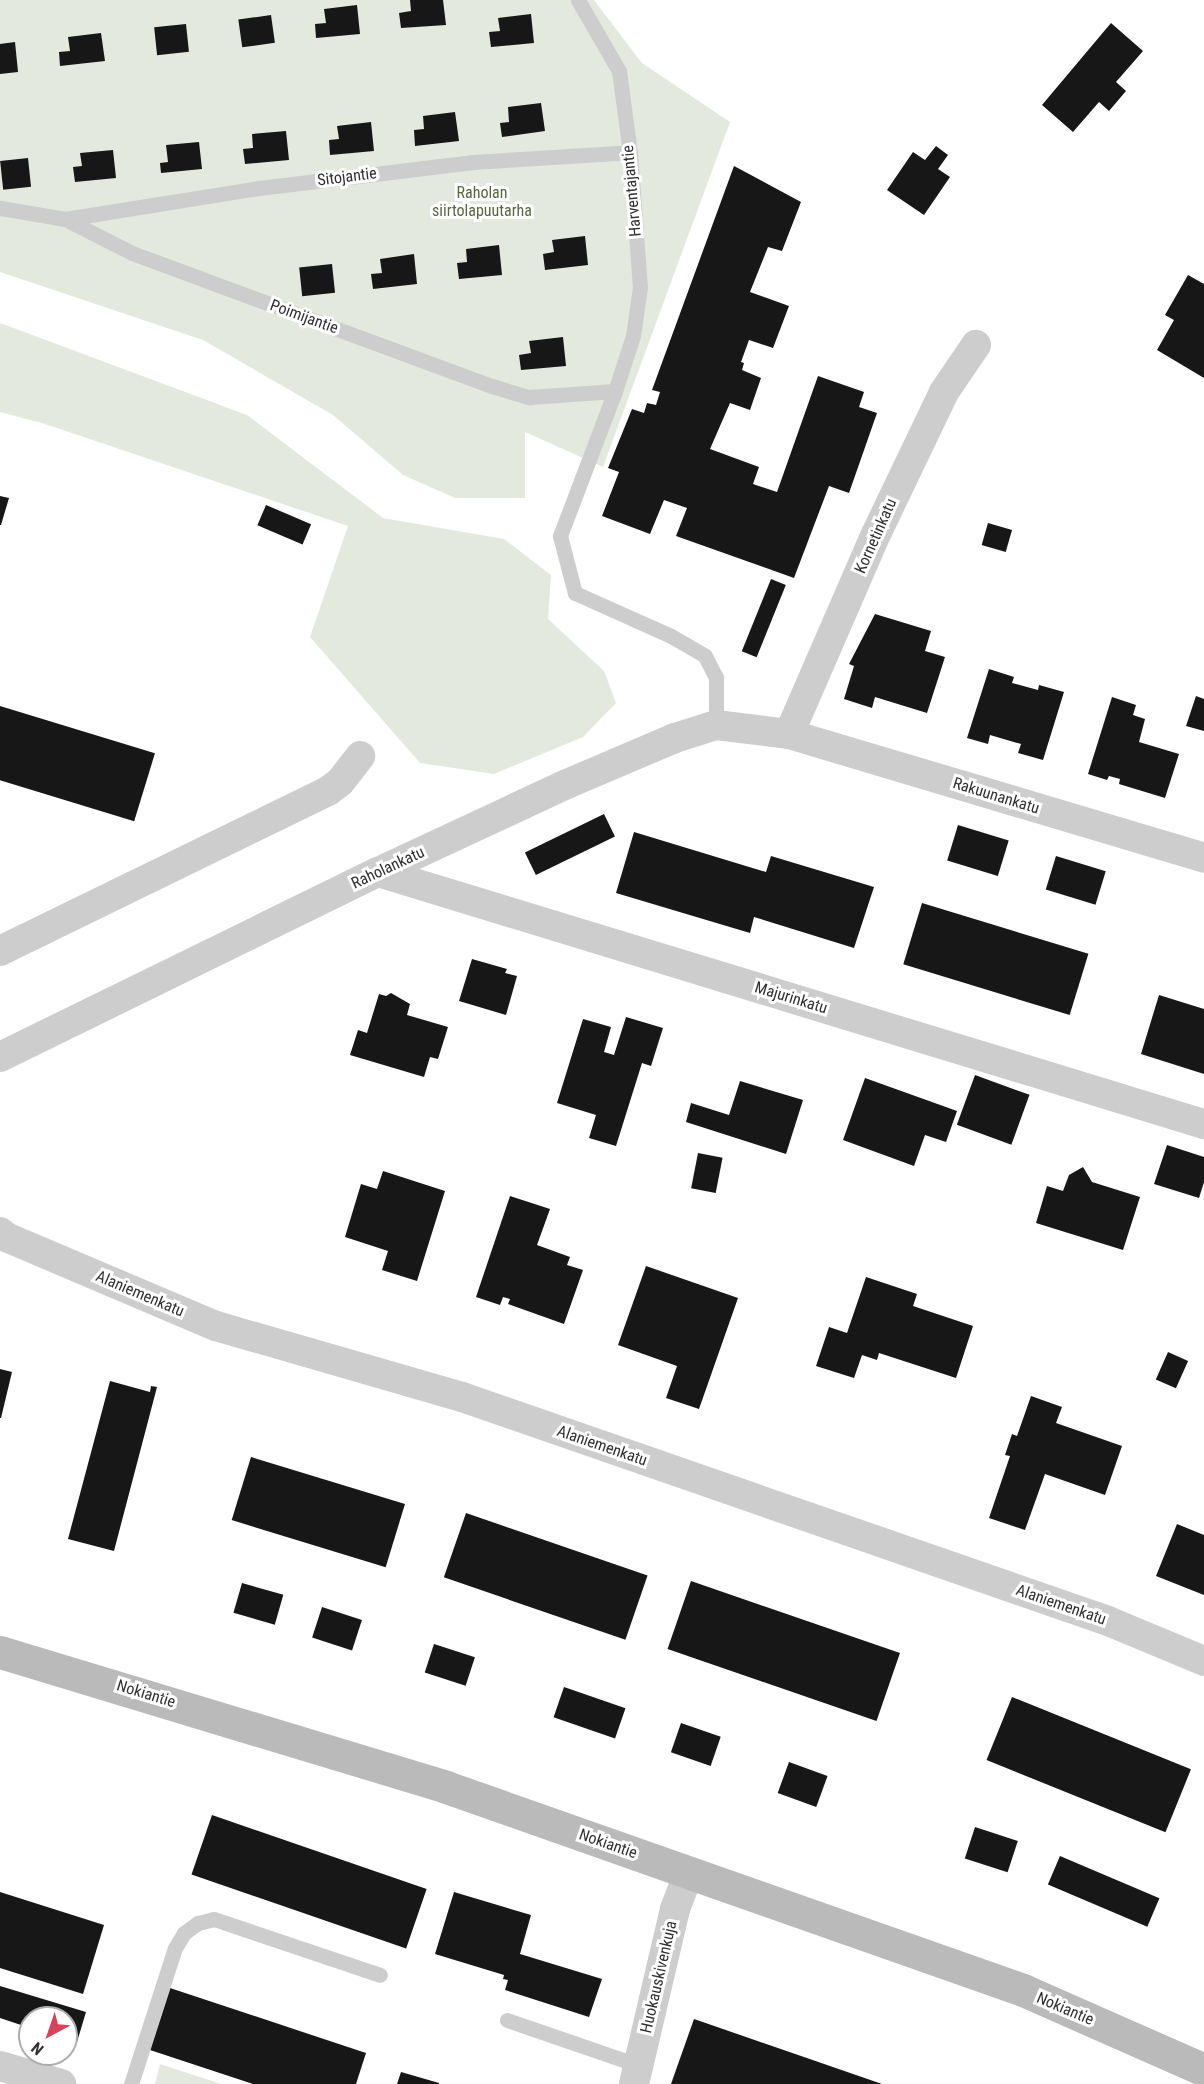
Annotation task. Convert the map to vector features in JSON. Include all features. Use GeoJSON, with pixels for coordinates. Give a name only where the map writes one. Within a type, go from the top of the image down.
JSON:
{"type":"FeatureCollection","features":[{"type":"Feature","properties":{"kind":"main road","name":"Nokiantie"},"geometry":{"type":"LineString","coordinates":[[0,1652],[446,1787],[1023,1990],[1204,2070]]}},
{"type":"Feature","properties":{"kind":"street","name":"Kornetinkatu"},"geometry":{"type":"LineString","coordinates":[[789,734],[876,534],[939,403],[976,345]]}},
{"type":"Feature","properties":{"kind":"street","name":"Raholankatu"},"geometry":{"type":"LineString","coordinates":[[0,1057],[378,872],[567,784],[675,738],[716,725],[789,734]]}},
{"type":"Feature","properties":{"kind":"street","name":"Rakuunankatu"},"geometry":{"type":"LineString","coordinates":[[789,734],[1204,858]]}},
{"type":"Feature","properties":{"kind":"street"},"geometry":{"type":"LineString","coordinates":[[0,951],[328,790],[340,782],[360,756]]}},
{"type":"Feature","properties":{"kind":"street","name":"Majurinkatu"},"geometry":{"type":"LineString","coordinates":[[378,872],[1204,1124]]}},
{"type":"Feature","properties":{"kind":"street","name":"Alaniemenkatu"},"geometry":{"type":"LineString","coordinates":[[0,1232],[6,1237],[216,1326],[472,1401],[1108,1621],[1204,1662]]}},
{"type":"Feature","properties":{"kind":"street","name":"Huokauskivenkuja"},"geometry":{"type":"LineString","coordinates":[[636,2074],[675,1909],[689,1872]]}},
{"type":"Feature","properties":{"kind":"street"},"geometry":{"type":"LineString","coordinates":[[0,2066],[61,2084]]}},
{"type":"Feature","properties":{"kind":"lane","name":"Harventajantie"},"geometry":{"type":"LineString","coordinates":[[578,0],[619,71],[630,152],[640,287],[633,336],[615,391],[560,536],[575,593],[670,636],[705,656],[716,678],[716,725]]}},
{"type":"Feature","properties":{"kind":"lane","name":"Sitojantie"},"geometry":{"type":"LineString","coordinates":[[66,219],[259,188],[473,162],[630,152]]}},
{"type":"Feature","properties":{"kind":"lane","name":"Poimijantie"},"geometry":{"type":"LineString","coordinates":[[0,208],[66,219],[132,253],[492,386],[529,397],[615,391]]}},
{"type":"Feature","properties":{"kind":"lane"},"geometry":{"type":"LineString","coordinates":[[131,2084],[175,1948],[184,1933],[198,1923],[214,1919],[380,1975]]}},
{"type":"Feature","properties":{"kind":"lane"},"geometry":{"type":"LineString","coordinates":[[507,2020],[636,2074]]}},
{"type":"Feature","properties":{"kind":"green space","name":"Raholan siirtolapuutarha"},"geometry":{"type":"Polygon","coordinates":[[[0,0],[594,0],[642,63],[730,122],[603,467],[525,432],[525,498],[455,498],[403,475],[333,415],[203,340],[0,272],[0,0]]]}},
{"type":"Feature","properties":{"kind":"green space"},"geometry":{"type":"Polygon","coordinates":[[[0,323],[247,415],[383,518],[504,539],[551,575],[548,619],[604,671],[616,703],[583,737],[494,774],[420,763],[310,637],[348,526],[42,423],[0,412],[0,323]]]}},
{"type":"Feature","properties":{"kind":"green space"},"geometry":{"type":"Polygon","coordinates":[[[160,2064],[221,2084],[155,2084],[160,2064]]]}},
{"type":"Feature","properties":{"kind":"building"},"geometry":{"type":"Polygon","coordinates":[[[410,0],[443,0],[446,25],[401,28],[399,13],[411,11],[410,0]]]}},
{"type":"Feature","properties":{"kind":"building"},"geometry":{"type":"Polygon","coordinates":[[[357,5],[360,34],[316,38],[315,24],[326,23],[324,9],[357,5]]]}},
{"type":"Feature","properties":{"kind":"building"},"geometry":{"type":"Polygon","coordinates":[[[531,14],[534,43],[491,47],[489,32],[500,31],[498,18],[531,14]]]}},
{"type":"Feature","properties":{"kind":"building"},"geometry":{"type":"Polygon","coordinates":[[[271,15],[275,43],[242,47],[238,20],[271,15]]]}},
{"type":"Feature","properties":{"kind":"building"},"geometry":{"type":"Polygon","coordinates":[[[1111,23],[1143,51],[1116,82],[1126,91],[1109,111],[1099,102],[1073,132],[1042,105],[1111,23]]]}},
{"type":"Feature","properties":{"kind":"building"},"geometry":{"type":"Polygon","coordinates":[[[186,24],[189,52],[157,55],[154,27],[186,24]]]}},
{"type":"Feature","properties":{"kind":"building"},"geometry":{"type":"Polygon","coordinates":[[[101,33],[105,61],[60,66],[59,52],[70,51],[68,37],[101,33]]]}},
{"type":"Feature","properties":{"kind":"building"},"geometry":{"type":"Polygon","coordinates":[[[15,42],[18,72],[0,74],[0,44],[15,42]]]}},
{"type":"Feature","properties":{"kind":"building"},"geometry":{"type":"Polygon","coordinates":[[[541,103],[545,131],[502,137],[500,123],[509,122],[508,107],[541,103]]]}},
{"type":"Feature","properties":{"kind":"building"},"geometry":{"type":"Polygon","coordinates":[[[455,112],[459,141],[415,146],[414,130],[424,129],[423,116],[455,112]]]}},
{"type":"Feature","properties":{"kind":"building"},"geometry":{"type":"Polygon","coordinates":[[[371,122],[374,151],[330,155],[329,140],[339,139],[337,126],[371,122]]]}},
{"type":"Feature","properties":{"kind":"building"},"geometry":{"type":"Polygon","coordinates":[[[286,131],[289,160],[245,164],[243,149],[253,148],[252,134],[286,131]]]}},
{"type":"Feature","properties":{"kind":"building"},"geometry":{"type":"Polygon","coordinates":[[[199,142],[202,169],[161,173],[160,163],[168,162],[166,145],[199,142]]]}},
{"type":"Feature","properties":{"kind":"building"},"geometry":{"type":"Polygon","coordinates":[[[936,146],[948,155],[938,169],[950,177],[924,215],[887,190],[913,152],[925,160],[936,146]]]}},
{"type":"Feature","properties":{"kind":"building"},"geometry":{"type":"Polygon","coordinates":[[[113,150],[116,178],[75,182],[73,167],[82,166],[80,153],[113,150]]]}},
{"type":"Feature","properties":{"kind":"building"},"geometry":{"type":"Polygon","coordinates":[[[28,158],[31,187],[3,190],[0,161],[28,158]]]}},
{"type":"Feature","properties":{"kind":"building"},"geometry":{"type":"Polygon","coordinates":[[[734,166],[801,202],[782,251],[768,247],[750,292],[789,306],[773,348],[749,340],[741,362],[744,363],[742,370],[761,378],[750,410],[730,403],[710,449],[759,467],[753,484],[777,492],[818,376],[864,392],[859,407],[877,413],[849,493],[829,486],[794,578],[676,536],[687,508],[664,500],[650,534],[602,516],[619,472],[608,468],[632,409],[644,413],[647,403],[656,405],[660,392],[652,390],[734,166]]]}},
{"type":"Feature","properties":{"kind":"building"},"geometry":{"type":"Polygon","coordinates":[[[585,236],[588,265],[545,270],[543,254],[554,252],[552,240],[585,236]]]}},
{"type":"Feature","properties":{"kind":"building"},"geometry":{"type":"Polygon","coordinates":[[[499,245],[502,275],[459,279],[457,263],[467,262],[466,249],[499,245]]]}},
{"type":"Feature","properties":{"kind":"building"},"geometry":{"type":"Polygon","coordinates":[[[414,254],[417,284],[373,289],[371,274],[382,273],[380,259],[414,254]]]}},
{"type":"Feature","properties":{"kind":"building"},"geometry":{"type":"Polygon","coordinates":[[[332,264],[335,293],[302,296],[299,267],[332,264]]]}},
{"type":"Feature","properties":{"kind":"building"},"geometry":{"type":"Polygon","coordinates":[[[1188,275],[1204,284],[1204,378],[1157,350],[1174,320],[1165,315],[1188,275]]]}},
{"type":"Feature","properties":{"kind":"building"},"geometry":{"type":"Polygon","coordinates":[[[563,337],[566,366],[521,370],[519,355],[531,353],[529,341],[563,337]]]}},
{"type":"Feature","properties":{"kind":"building"},"geometry":{"type":"Polygon","coordinates":[[[0,496],[9,498],[1,525],[0,525],[0,496]]]}},
{"type":"Feature","properties":{"kind":"building"},"geometry":{"type":"Polygon","coordinates":[[[266,505],[311,524],[303,544],[257,525],[266,505]]]}},
{"type":"Feature","properties":{"kind":"building"},"geometry":{"type":"Polygon","coordinates":[[[988,523],[1012,530],[1006,552],[982,545],[988,523]]]}},
{"type":"Feature","properties":{"kind":"building"},"geometry":{"type":"Polygon","coordinates":[[[771,579],[786,585],[757,657],[742,651],[771,579]]]}},
{"type":"Feature","properties":{"kind":"building"},"geometry":{"type":"Polygon","coordinates":[[[875,614],[931,631],[925,651],[945,657],[927,713],[875,697],[872,708],[844,699],[854,666],[849,664],[875,614]]]}},
{"type":"Feature","properties":{"kind":"building"},"geometry":{"type":"Polygon","coordinates":[[[989,669],[1014,677],[1012,683],[1038,690],[1039,685],[1064,692],[1043,760],[1018,753],[1021,744],[990,735],[988,744],[967,738],[989,669]]]}},
{"type":"Feature","properties":{"kind":"building"},"geometry":{"type":"Polygon","coordinates":[[[1196,696],[1204,699],[1204,731],[1186,726],[1196,696]]]}},
{"type":"Feature","properties":{"kind":"building"},"geometry":{"type":"Polygon","coordinates":[[[1112,697],[1136,705],[1133,715],[1145,719],[1139,742],[1179,754],[1165,798],[1119,784],[1120,779],[1109,776],[1107,780],[1088,774],[1112,697]]]}},
{"type":"Feature","properties":{"kind":"building"},"geometry":{"type":"Polygon","coordinates":[[[0,706],[155,753],[134,821],[0,780],[0,706]]]}},
{"type":"Feature","properties":{"kind":"building"},"geometry":{"type":"Polygon","coordinates":[[[604,814],[615,836],[536,875],[525,853],[604,814]]]}},
{"type":"Feature","properties":{"kind":"building"},"geometry":{"type":"Polygon","coordinates":[[[958,825],[1009,840],[998,876],[947,860],[958,825]]]}},
{"type":"Feature","properties":{"kind":"building"},"geometry":{"type":"Polygon","coordinates":[[[634,832],[766,872],[771,856],[874,887],[854,948],[754,917],[750,933],[616,893],[634,832]]]}},
{"type":"Feature","properties":{"kind":"building"},"geometry":{"type":"Polygon","coordinates":[[[1056,856],[1106,871],[1095,905],[1046,889],[1056,856]]]}},
{"type":"Feature","properties":{"kind":"building"},"geometry":{"type":"Polygon","coordinates":[[[922,903],[1088,954],[1070,1015],[903,964],[922,903]]]}},
{"type":"Feature","properties":{"kind":"building"},"geometry":{"type":"Polygon","coordinates":[[[472,959],[507,969],[505,973],[517,976],[506,1015],[459,1001],[472,959]]]}},
{"type":"Feature","properties":{"kind":"building"},"geometry":{"type":"Polygon","coordinates":[[[391,993],[410,1004],[407,1015],[448,1027],[438,1059],[430,1057],[424,1077],[350,1055],[358,1030],[367,1033],[379,994],[386,996],[391,993]]]}},
{"type":"Feature","properties":{"kind":"building"},"geometry":{"type":"Polygon","coordinates":[[[1159,995],[1204,1009],[1204,1074],[1141,1054],[1159,995]]]}},
{"type":"Feature","properties":{"kind":"building"},"geometry":{"type":"Polygon","coordinates":[[[626,1017],[663,1028],[651,1066],[642,1063],[616,1146],[589,1138],[596,1115],[557,1103],[583,1019],[611,1027],[604,1052],[614,1055],[626,1017]]]}},
{"type":"Feature","properties":{"kind":"building"},"geometry":{"type":"Polygon","coordinates":[[[975,1075],[1030,1095],[1011,1145],[957,1125],[975,1075]]]}},
{"type":"Feature","properties":{"kind":"building"},"geometry":{"type":"Polygon","coordinates":[[[865,1078],[957,1111],[946,1142],[925,1135],[914,1166],[843,1140],[865,1078]]]}},
{"type":"Feature","properties":{"kind":"building"},"geometry":{"type":"Polygon","coordinates":[[[740,1081],[803,1100],[786,1154],[686,1122],[691,1103],[729,1115],[740,1081]]]}},
{"type":"Feature","properties":{"kind":"building"},"geometry":{"type":"Polygon","coordinates":[[[1167,1145],[1204,1157],[1204,1182],[1199,1198],[1154,1184],[1167,1145]]]}},
{"type":"Feature","properties":{"kind":"building"},"geometry":{"type":"Polygon","coordinates":[[[698,1153],[723,1158],[716,1193],[691,1188],[698,1153]]]}},
{"type":"Feature","properties":{"kind":"building"},"geometry":{"type":"Polygon","coordinates":[[[1083,1167],[1092,1182],[1140,1197],[1123,1250],[1036,1223],[1047,1186],[1063,1191],[1069,1175],[1083,1167]]]}},
{"type":"Feature","properties":{"kind":"building"},"geometry":{"type":"Polygon","coordinates":[[[383,1171],[445,1191],[417,1281],[382,1270],[388,1251],[345,1237],[361,1184],[377,1189],[383,1171]]]}},
{"type":"Feature","properties":{"kind":"building"},"geometry":{"type":"Polygon","coordinates":[[[510,1196],[550,1209],[537,1245],[570,1257],[567,1265],[583,1270],[564,1324],[508,1304],[510,1299],[503,1297],[500,1305],[476,1297],[510,1196]]]}},
{"type":"Feature","properties":{"kind":"building"},"geometry":{"type":"Polygon","coordinates":[[[646,1266],[738,1298],[699,1409],[666,1398],[677,1366],[618,1345],[646,1266]]]}},
{"type":"Feature","properties":{"kind":"building"},"geometry":{"type":"Polygon","coordinates":[[[866,1277],[917,1294],[913,1306],[973,1326],[956,1378],[879,1353],[877,1360],[862,1355],[854,1378],[816,1366],[829,1327],[847,1333],[866,1277]]]}},
{"type":"Feature","properties":{"kind":"building"},"geometry":{"type":"Polygon","coordinates":[[[1168,1352],[1188,1361],[1176,1388],[1156,1379],[1168,1352]]]}},
{"type":"Feature","properties":{"kind":"building"},"geometry":{"type":"Polygon","coordinates":[[[0,1369],[12,1372],[1,1418],[0,1418],[0,1369]]]}},
{"type":"Feature","properties":{"kind":"building"},"geometry":{"type":"Polygon","coordinates":[[[110,1381],[150,1392],[151,1386],[157,1387],[114,1551],[68,1539],[110,1381]]]}},
{"type":"Feature","properties":{"kind":"building"},"geometry":{"type":"Polygon","coordinates":[[[1031,1396],[1062,1407],[1056,1423],[1122,1446],[1105,1495],[1045,1474],[1025,1530],[989,1518],[1010,1456],[1005,1455],[1012,1434],[1017,1436],[1031,1396]]]}},
{"type":"Feature","properties":{"kind":"building"},"geometry":{"type":"Polygon","coordinates":[[[251,1457],[405,1504],[386,1567],[232,1520],[251,1457]]]}},
{"type":"Feature","properties":{"kind":"building"},"geometry":{"type":"Polygon","coordinates":[[[466,1513],[648,1576],[625,1640],[444,1577],[466,1513]]]}},
{"type":"Feature","properties":{"kind":"building"},"geometry":{"type":"Polygon","coordinates":[[[1177,1524],[1204,1535],[1204,1595],[1156,1576],[1177,1524]]]}},
{"type":"Feature","properties":{"kind":"building"},"geometry":{"type":"Polygon","coordinates":[[[691,1581],[900,1653],[877,1721],[668,1649],[691,1581]]]}},
{"type":"Feature","properties":{"kind":"building"},"geometry":{"type":"Polygon","coordinates":[[[242,1583],[283,1595],[275,1625],[233,1613],[242,1583]]]}},
{"type":"Feature","properties":{"kind":"building"},"geometry":{"type":"Polygon","coordinates":[[[322,1607],[362,1620],[352,1650],[312,1637],[322,1607]]]}},
{"type":"Feature","properties":{"kind":"building"},"geometry":{"type":"Polygon","coordinates":[[[434,1644],[475,1657],[466,1686],[425,1673],[434,1644]]]}},
{"type":"Feature","properties":{"kind":"building"},"geometry":{"type":"Polygon","coordinates":[[[564,1687],[625,1708],[615,1738],[554,1717],[564,1687]]]}},
{"type":"Feature","properties":{"kind":"building"},"geometry":{"type":"Polygon","coordinates":[[[1012,1697],[1191,1769],[1165,1832],[987,1760],[1012,1697]]]}},
{"type":"Feature","properties":{"kind":"building"},"geometry":{"type":"Polygon","coordinates":[[[681,1723],[721,1737],[711,1766],[671,1752],[681,1723]]]}},
{"type":"Feature","properties":{"kind":"building"},"geometry":{"type":"Polygon","coordinates":[[[789,1762],[828,1776],[816,1807],[778,1793],[789,1762]]]}},
{"type":"Feature","properties":{"kind":"building"},"geometry":{"type":"Polygon","coordinates":[[[212,1815],[427,1889],[406,1948],[191,1875],[212,1815]]]}},
{"type":"Feature","properties":{"kind":"building"},"geometry":{"type":"Polygon","coordinates":[[[975,1827],[1018,1841],[1008,1872],[965,1858],[975,1827]]]}},
{"type":"Feature","properties":{"kind":"building"},"geometry":{"type":"Polygon","coordinates":[[[1060,1856],[1159,1898],[1147,1927],[1048,1885],[1060,1856]]]}},
{"type":"Feature","properties":{"kind":"building"},"geometry":{"type":"Polygon","coordinates":[[[0,1892],[104,1925],[83,1994],[0,1968],[0,1892]]]}},
{"type":"Feature","properties":{"kind":"building"},"geometry":{"type":"Polygon","coordinates":[[[454,1892],[531,1915],[520,1954],[602,1979],[589,2017],[505,1990],[508,1980],[503,1979],[504,1975],[435,1954],[454,1892]]]}},
{"type":"Feature","properties":{"kind":"building"},"geometry":{"type":"Polygon","coordinates":[[[0,1986],[66,2006],[18,2006],[18,2024],[0,2018],[0,1986]]]}},
{"type":"Feature","properties":{"kind":"building"},"geometry":{"type":"Polygon","coordinates":[[[170,1988],[366,2053],[356,2084],[253,2084],[150,2050],[170,1988]]]}},
{"type":"Feature","properties":{"kind":"building"},"geometry":{"type":"Polygon","coordinates":[[[78,2010],[86,2012],[78,2039],[78,2010]]]}},
{"type":"Feature","properties":{"kind":"building"},"geometry":{"type":"Polygon","coordinates":[[[694,2019],[882,2084],[671,2084],[694,2019]]]}},
{"type":"Feature","properties":{"kind":"building"},"geometry":{"type":"Polygon","coordinates":[[[401,2072],[439,2083],[439,2084],[397,2084],[401,2072]]]}}]}
